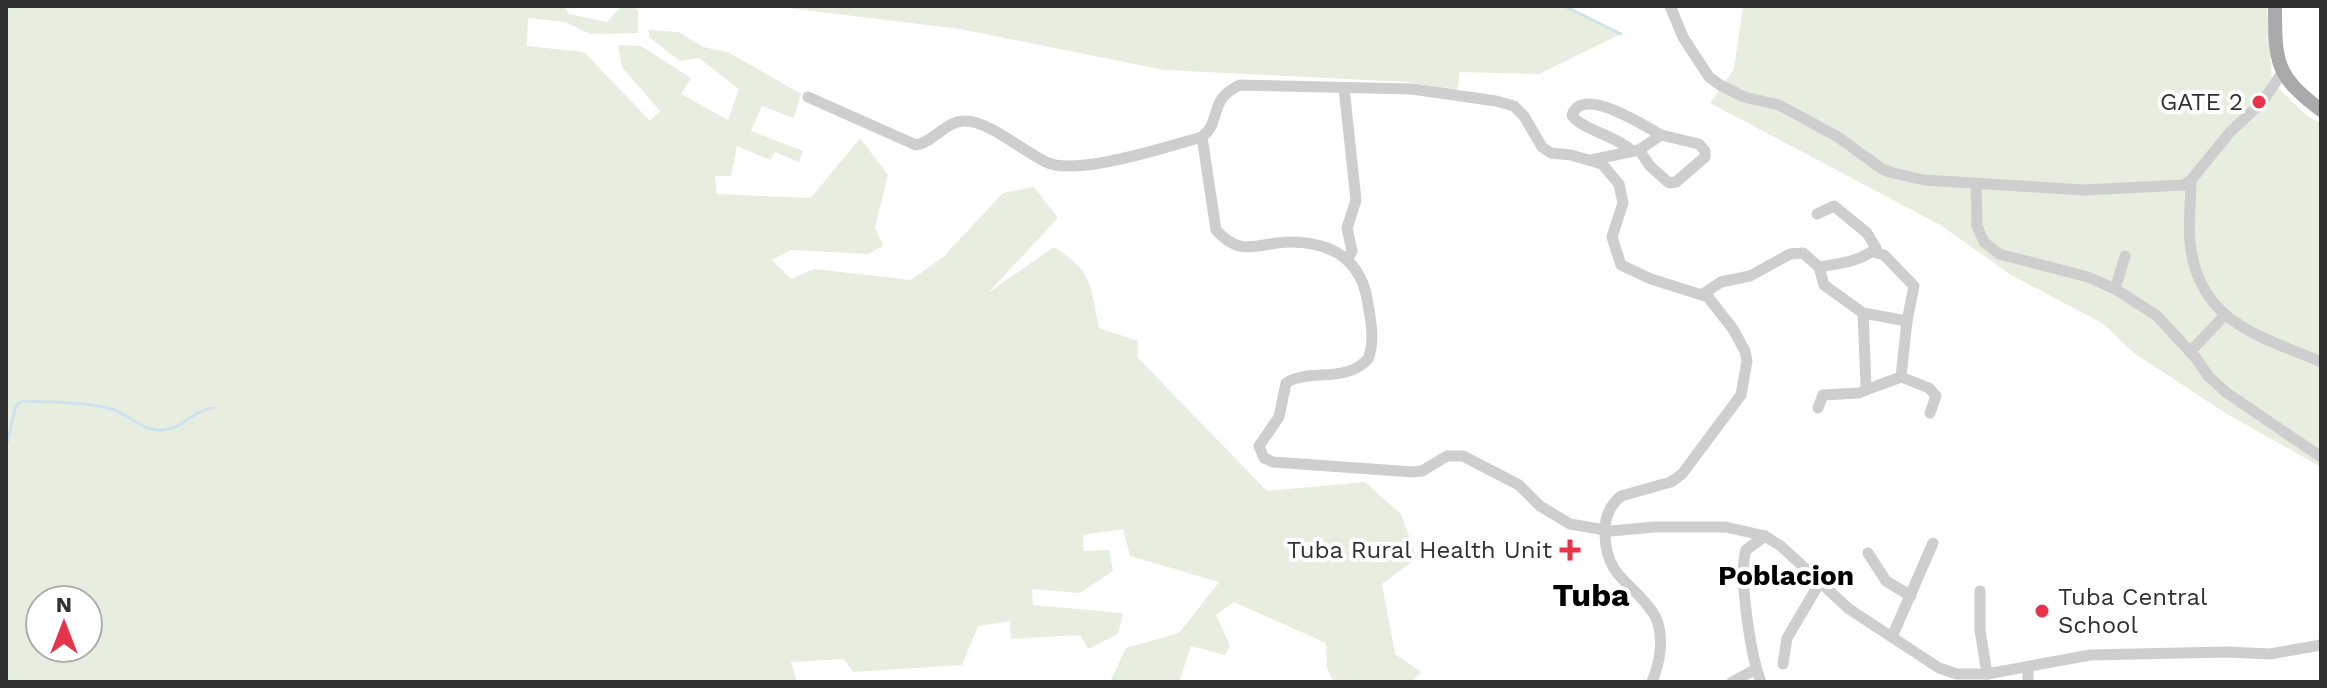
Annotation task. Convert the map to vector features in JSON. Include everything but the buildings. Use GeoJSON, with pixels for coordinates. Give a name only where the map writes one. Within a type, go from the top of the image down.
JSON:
{"type":"FeatureCollection","features":[{"type":"Feature","properties":{"kind":"main road"},"geometry":{"type":"LineString","coordinates":[[2275,6],[2275,32],[2282,73],[2299,94],[2321,110]]}},
{"type":"Feature","properties":{"kind":"street"},"geometry":{"type":"LineString","coordinates":[[1670,6],[1683,37],[1709,77],[1720,85],[1744,97],[1791,111],[1838,137],[1882,169],[1924,180],[2084,190],[2184,185],[2282,73]]}},
{"type":"Feature","properties":{"kind":"street"},"geometry":{"type":"LineString","coordinates":[[808,97],[916,145],[926,143],[958,122],[971,122],[1050,164],[1104,163],[1202,137],[1210,130],[1215,108],[1226,93],[1240,85],[1412,89],[1508,103],[1524,116],[1542,147],[1551,153],[1602,164],[1612,173],[1623,193],[1623,203],[1612,237],[1621,265],[1651,279],[1703,294],[1722,313],[1745,351],[1747,372],[1741,395],[1682,474],[1671,482],[1621,496],[1610,509],[1605,530],[1609,561],[1627,586],[1650,609],[1659,626],[1659,661],[1652,682]]}},
{"type":"Feature","properties":{"kind":"street"},"geometry":{"type":"LineString","coordinates":[[1344,88],[1356,200],[1347,228],[1352,251],[1348,258]]}},
{"type":"Feature","properties":{"kind":"street"},"geometry":{"type":"LineString","coordinates":[[1592,103],[1629,117],[1661,135],[1699,144],[1705,151],[1702,161],[1676,182],[1669,183],[1635,151],[1611,136],[1577,123],[1572,115],[1580,104],[1592,103]]}},
{"type":"Feature","properties":{"kind":"street"},"geometry":{"type":"LineString","coordinates":[[1591,160],[1635,151],[1661,135]]}},
{"type":"Feature","properties":{"kind":"street"},"geometry":{"type":"LineString","coordinates":[[1202,137],[1216,230],[1229,243],[1256,248],[1281,242],[1302,243],[1348,258],[1363,279],[1367,294],[1372,337],[1370,354],[1355,369],[1323,377],[1298,378],[1286,383],[1279,417],[1259,446],[1264,458],[1289,464],[1413,472],[1422,471],[1447,456],[1463,456],[1519,485],[1540,506],[1563,521],[1605,530],[1703,526],[1745,530],[1765,536],[1797,560],[1849,609],[1949,672],[1987,674],[2090,655],[2270,654],[2321,645]]}},
{"type":"Feature","properties":{"kind":"street"},"geometry":{"type":"LineString","coordinates":[[2191,180],[2190,241],[2195,267],[2202,285],[2224,316],[2244,330],[2321,362]]}},
{"type":"Feature","properties":{"kind":"street"},"geometry":{"type":"LineString","coordinates":[[1976,184],[1977,226],[1984,242],[1999,254],[2066,269],[2115,289],[2156,315],[2209,377],[2227,393],[2321,457]]}},
{"type":"Feature","properties":{"kind":"street"},"geometry":{"type":"LineString","coordinates":[[1817,214],[1828,206],[1834,206],[1867,233],[1875,243],[1873,252]]}},
{"type":"Feature","properties":{"kind":"street"},"geometry":{"type":"LineString","coordinates":[[1703,294],[1721,282],[1750,276],[1794,252],[1807,256],[1819,267],[1824,285],[1863,313],[1907,321]]}},
{"type":"Feature","properties":{"kind":"street"},"geometry":{"type":"LineString","coordinates":[[1819,267],[1873,252],[1884,255],[1913,283],[1901,377]]}},
{"type":"Feature","properties":{"kind":"street"},"geometry":{"type":"LineString","coordinates":[[2115,289],[2125,256]]}},
{"type":"Feature","properties":{"kind":"street"},"geometry":{"type":"LineString","coordinates":[[1863,313],[1864,384],[1871,388]]}},
{"type":"Feature","properties":{"kind":"street"},"geometry":{"type":"LineString","coordinates":[[2190,352],[2224,316]]}},
{"type":"Feature","properties":{"kind":"street"},"geometry":{"type":"LineString","coordinates":[[1818,408],[1823,395],[1859,393],[1901,377],[1934,391],[1936,401],[1930,413]]}},
{"type":"Feature","properties":{"kind":"street"},"geometry":{"type":"LineString","coordinates":[[1761,682],[1756,669],[1746,602],[1744,560],[1746,550],[1765,536]]}},
{"type":"Feature","properties":{"kind":"street"},"geometry":{"type":"LineString","coordinates":[[1892,637],[1933,543]]}},
{"type":"Feature","properties":{"kind":"street"},"geometry":{"type":"LineString","coordinates":[[1868,553],[1886,581],[1911,596]]}},
{"type":"Feature","properties":{"kind":"street"},"geometry":{"type":"LineString","coordinates":[[1783,664],[1787,638],[1819,584]]}},
{"type":"Feature","properties":{"kind":"street"},"geometry":{"type":"LineString","coordinates":[[1980,591],[1980,630],[1987,674]]}},
{"type":"Feature","properties":{"kind":"street"},"geometry":{"type":"LineString","coordinates":[[2028,667],[2028,682]]}},
{"type":"Feature","properties":{"kind":"street"},"geometry":{"type":"LineString","coordinates":[[1732,682],[1756,669]]}},
{"type":"Feature","properties":{"kind":"green space"},"geometry":{"type":"Polygon","coordinates":[[[6,6],[564,6],[569,14],[607,22],[621,6],[632,6],[638,10],[638,33],[590,34],[565,22],[528,18],[527,46],[584,52],[650,121],[660,111],[622,67],[618,45],[641,46],[691,78],[681,94],[728,120],[739,89],[699,58],[680,61],[649,37],[649,30],[679,32],[703,47],[728,52],[801,94],[794,118],[762,106],[751,131],[803,151],[799,162],[775,152],[770,160],[737,146],[731,176],[715,176],[717,194],[811,198],[860,138],[888,175],[875,227],[883,246],[868,254],[791,250],[772,260],[791,279],[814,269],[911,280],[943,257],[1003,193],[1034,187],[1058,218],[988,293],[1054,247],[1077,264],[1088,281],[1099,328],[1138,341],[1137,357],[1267,491],[1365,482],[1401,514],[1417,558],[1382,584],[1395,654],[1421,672],[1411,682],[1334,682],[1327,668],[1326,643],[1234,602],[1216,615],[1230,646],[1225,655],[1191,646],[1179,682],[1110,682],[1126,648],[1179,633],[1219,582],[1130,556],[1123,529],[1083,535],[1084,551],[1109,550],[1113,571],[1080,593],[1032,589],[1033,605],[1123,613],[1118,634],[1088,649],[1080,635],[1011,639],[1010,621],[978,626],[962,665],[853,672],[844,659],[791,662],[797,682],[6,682],[6,6]]]}},
{"type":"Feature","properties":{"kind":"green space"},"geometry":{"type":"Polygon","coordinates":[[[771,6],[1564,6],[1621,34],[1539,74],[1460,72],[1457,91],[1409,82],[1164,70],[960,29],[771,6]]]}},
{"type":"Feature","properties":{"kind":"green space"},"geometry":{"type":"Polygon","coordinates":[[[1743,6],[2267,6],[2272,82],[2307,116],[2321,123],[2321,467],[2227,414],[2134,353],[2102,323],[2011,275],[1942,226],[1710,103],[1734,69],[1743,6]]]}},
{"type":"Feature","properties":{"kind":"waterway"},"geometry":{"type":"LineString","coordinates":[[1564,6],[1621,34]]}},
{"type":"Feature","properties":{"kind":"waterway"},"geometry":{"type":"LineString","coordinates":[[6,448],[16,405],[23,401],[101,406],[156,430],[171,429],[199,412],[214,408]]}},
{"type":"Feature","properties":{"kind":"place","name":"GATE 2"},"geometry":{"type":"Point","coordinates":[2259,102]}},
{"type":"Feature","properties":{"kind":"place","name":"Tuba Rural Health Unit"},"geometry":{"type":"Point","coordinates":[1570,550]}},
{"type":"Feature","properties":{"kind":"place","name":"Tuba Central School"},"geometry":{"type":"Point","coordinates":[2042,611]}},
{"type":"Feature","properties":{"kind":"district","name":"Poblacion"},"geometry":{"type":"Point","coordinates":[1786,575]}},
{"type":"Feature","properties":{"kind":"district","name":"Tuba"},"geometry":{"type":"Point","coordinates":[1591,595]}}]}
